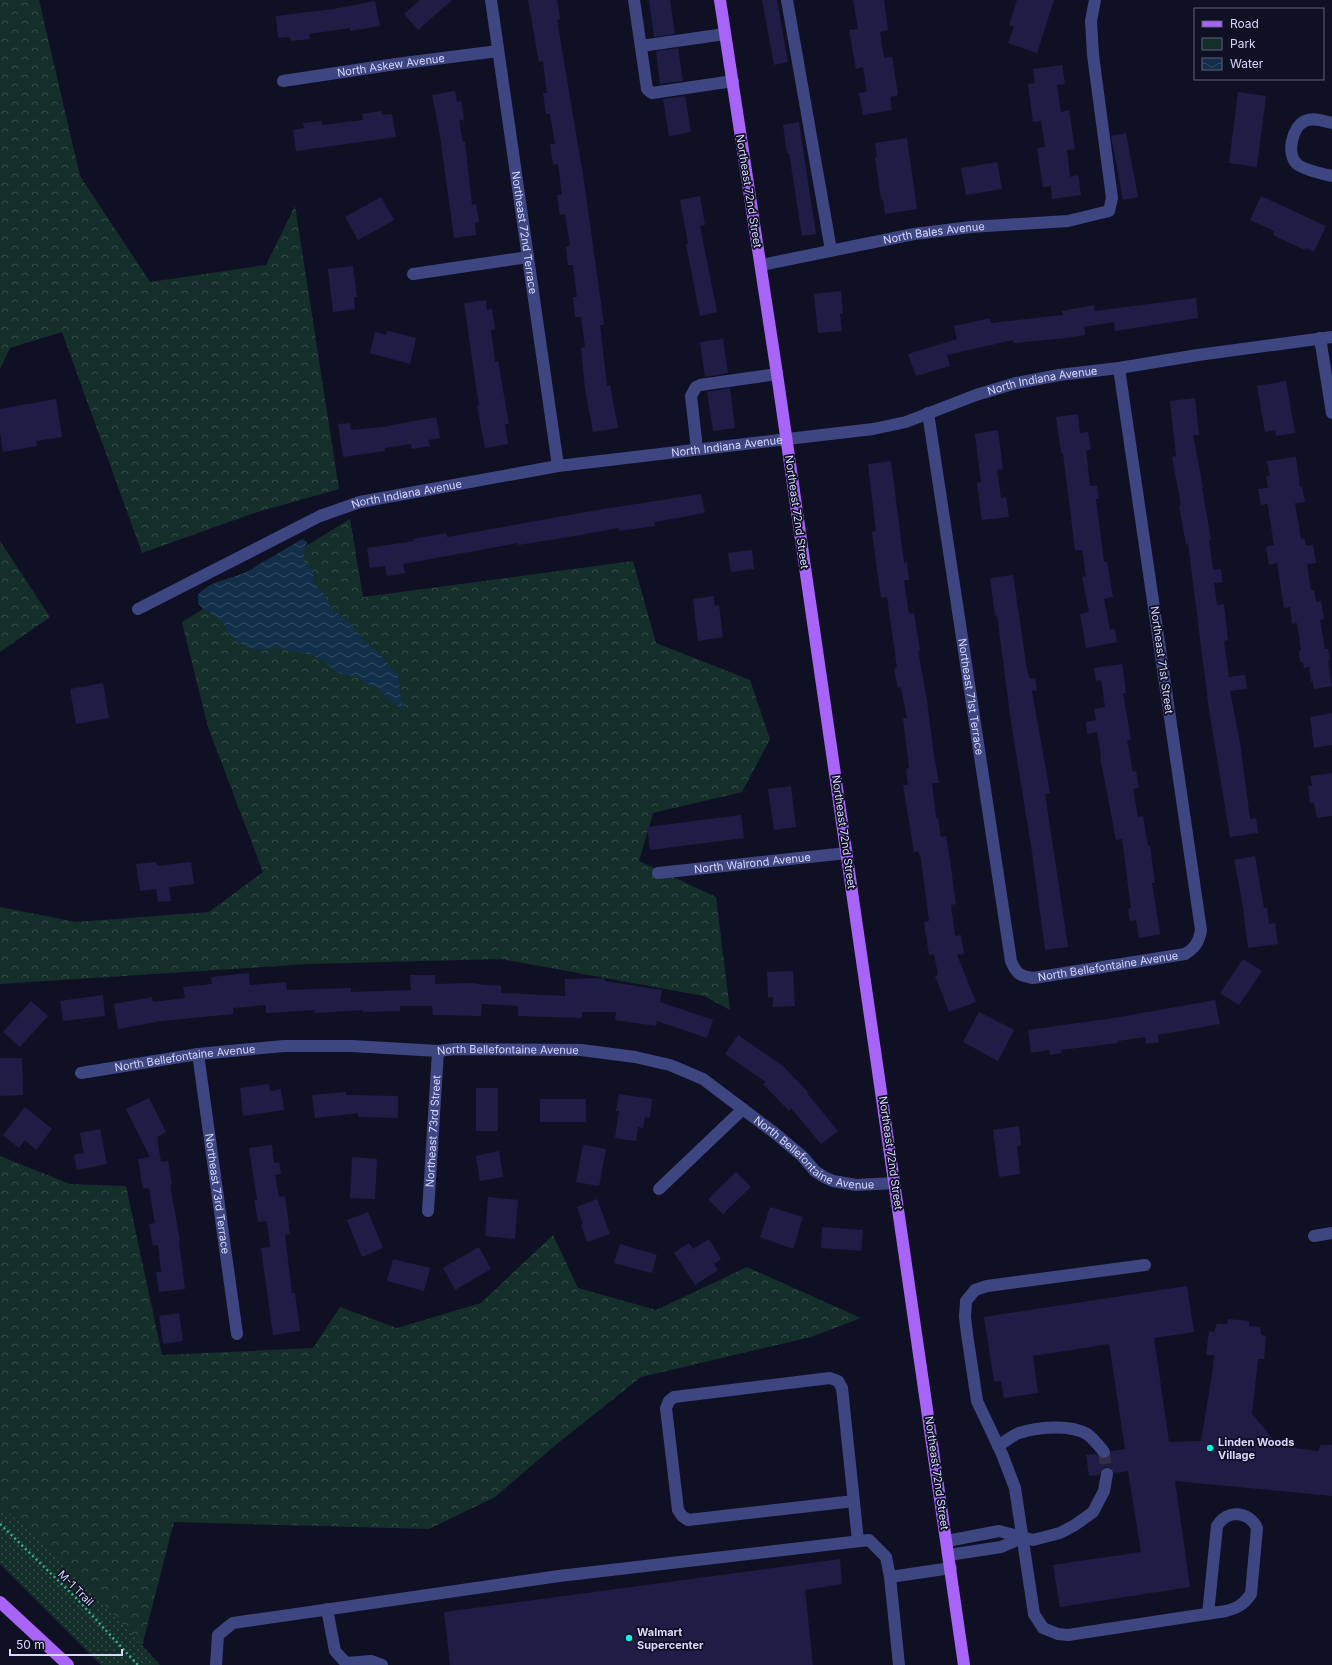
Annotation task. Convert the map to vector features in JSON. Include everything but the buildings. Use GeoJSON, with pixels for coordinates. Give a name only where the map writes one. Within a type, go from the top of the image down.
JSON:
{"type":"FeatureCollection","features":[{"type":"Feature","properties":{"kind":"main road","name":"Northeast 72nd Street"},"geometry":{"type":"LineString","coordinates":[[720,0],[761,264],[964,1665]]}},
{"type":"Feature","properties":{"kind":"main road"},"geometry":{"type":"LineString","coordinates":[[0,1602],[68,1665]]}},
{"type":"Feature","properties":{"kind":"street","name":"Northeast 72nd Terrace"},"geometry":{"type":"LineString","coordinates":[[491,0],[558,466]]}},
{"type":"Feature","properties":{"kind":"street"},"geometry":{"type":"LineString","coordinates":[[634,0],[647,88],[652,93],[732,81]]}},
{"type":"Feature","properties":{"kind":"street"},"geometry":{"type":"LineString","coordinates":[[787,0],[831,250]]}},
{"type":"Feature","properties":{"kind":"street","name":"North Bales Avenue"},"geometry":{"type":"LineString","coordinates":[[761,264],[914,234],[971,227],[1068,221],[1109,211],[1112,198],[1093,55],[1091,21],[1095,0]]}},
{"type":"Feature","properties":{"kind":"street"},"geometry":{"type":"LineString","coordinates":[[641,46],[725,34]]}},
{"type":"Feature","properties":{"kind":"street","name":"North Askew Avenue"},"geometry":{"type":"LineString","coordinates":[[283,81],[396,64],[498,51]]}},
{"type":"Feature","properties":{"kind":"street"},"geometry":{"type":"LineString","coordinates":[[1332,123],[1313,119],[1304,122],[1297,127],[1291,147],[1292,157],[1298,164],[1332,176]]}},
{"type":"Feature","properties":{"kind":"street"},"geometry":{"type":"LineString","coordinates":[[413,274],[528,257]]}},
{"type":"Feature","properties":{"kind":"street"},"geometry":{"type":"LineString","coordinates":[[1326,338],[1332,413]]}},
{"type":"Feature","properties":{"kind":"street","name":"North Indiana Avenue"},"geometry":{"type":"LineString","coordinates":[[138,609],[320,516],[360,502],[558,466],[873,429],[906,422],[976,395],[1016,383],[1059,375],[1119,368],[1198,355],[1326,338]]}},
{"type":"Feature","properties":{"kind":"street","name":"Northeast 71st Street"},"geometry":{"type":"LineString","coordinates":[[1119,368],[1201,930],[1200,940],[1193,949]]}},
{"type":"Feature","properties":{"kind":"street"},"geometry":{"type":"LineString","coordinates":[[697,450],[691,396],[696,387],[777,374]]}},
{"type":"Feature","properties":{"kind":"street","name":"Northeast 71st Terrace"},"geometry":{"type":"LineString","coordinates":[[928,413],[1011,961],[1015,970],[1022,976]]}},
{"type":"Feature","properties":{"kind":"street","name":"North Walrond Avenue"},"geometry":{"type":"LineString","coordinates":[[658,873],[847,853]]}},
{"type":"Feature","properties":{"kind":"street","name":"North Bellefontaine Avenue"},"geometry":{"type":"LineString","coordinates":[[1022,976],[1033,978],[1185,954],[1193,949]]}},
{"type":"Feature","properties":{"kind":"street","name":"North Bellefontaine Avenue"},"geometry":{"type":"LineString","coordinates":[[81,1073],[198,1054],[284,1046],[352,1046],[438,1051],[455,1049],[581,1050],[635,1057],[670,1066],[703,1079],[802,1156],[815,1171],[824,1177],[833,1181],[856,1185],[895,1183]]}},
{"type":"Feature","properties":{"kind":"street","name":"Northeast 73rd Street"},"geometry":{"type":"LineString","coordinates":[[428,1211],[438,1051]]}},
{"type":"Feature","properties":{"kind":"street","name":"Northeast 73rd Terrace"},"geometry":{"type":"LineString","coordinates":[[198,1054],[237,1334]]}},
{"type":"Feature","properties":{"kind":"street"},"geometry":{"type":"LineString","coordinates":[[659,1189],[743,1109]]}},
{"type":"Feature","properties":{"kind":"street"},"geometry":{"type":"LineString","coordinates":[[1314,1236],[1332,1233]]}},
{"type":"Feature","properties":{"kind":"street"},"geometry":{"type":"LineString","coordinates":[[1145,1266],[987,1286],[975,1290],[966,1301],[965,1317],[977,1401],[998,1446],[1014,1488],[1034,1614],[1044,1628],[1058,1634],[1068,1635],[1208,1614],[1238,1608],[1246,1602],[1250,1594],[1257,1528],[1254,1521],[1248,1517],[1238,1514],[1226,1516],[1220,1520],[1217,1526],[1208,1614]]}},
{"type":"Feature","properties":{"kind":"street"},"geometry":{"type":"LineString","coordinates":[[854,1501],[688,1520],[682,1516],[678,1510],[666,1408],[669,1401],[674,1397],[830,1378],[838,1381],[842,1388],[854,1501],[858,1541]]}},
{"type":"Feature","properties":{"kind":"street"},"geometry":{"type":"LineString","coordinates":[[998,1446],[1019,1433],[1037,1428],[1066,1428],[1078,1430],[1088,1435],[1104,1452]]}},
{"type":"Feature","properties":{"kind":"street"},"geometry":{"type":"LineString","coordinates":[[947,1541],[999,1531],[1033,1540],[1060,1533],[1075,1525],[1093,1512],[1104,1491],[1107,1474]]}},
{"type":"Feature","properties":{"kind":"street"},"geometry":{"type":"LineString","coordinates":[[949,1555],[1001,1547],[1022,1538]]}},
{"type":"Feature","properties":{"kind":"street"},"geometry":{"type":"LineString","coordinates":[[216,1665],[218,1635],[233,1623],[559,1576],[869,1540],[886,1556],[890,1578],[899,1665]]}},
{"type":"Feature","properties":{"kind":"street"},"geometry":{"type":"LineString","coordinates":[[890,1578],[951,1568]]}},
{"type":"Feature","properties":{"kind":"street"},"geometry":{"type":"LineString","coordinates":[[327,1609],[335,1651],[346,1663],[371,1661],[382,1665]]}},
{"type":"Feature","properties":{"kind":"path","name":"M-1 Trail"},"geometry":{"type":"LineString","coordinates":[[0,1524],[76,1598],[138,1665]]}},
{"type":"Feature","properties":{"kind":"green space"},"geometry":{"type":"Polygon","coordinates":[[[0,0],[39,0],[80,176],[150,282],[266,265],[295,206],[339,489],[254,513],[142,553],[62,332],[10,348],[0,369],[0,0]]]}},
{"type":"Feature","properties":{"kind":"green space"},"geometry":{"type":"Polygon","coordinates":[[[350,519],[363,597],[633,561],[656,643],[750,680],[770,739],[742,792],[653,813],[639,861],[716,897],[730,1010],[704,996],[501,959],[308,964],[0,984],[0,907],[76,922],[209,912],[263,872],[208,727],[182,622],[350,519]]]}},
{"type":"Feature","properties":{"kind":"green space"},"geometry":{"type":"Polygon","coordinates":[[[0,541],[50,617],[0,652],[0,541]]]}},
{"type":"Feature","properties":{"kind":"green space"},"geometry":{"type":"Polygon","coordinates":[[[0,1156],[70,1184],[126,1186],[162,1355],[313,1348],[340,1307],[397,1328],[481,1303],[553,1235],[578,1288],[656,1310],[747,1267],[861,1318],[811,1337],[641,1377],[558,1443],[495,1497],[429,1529],[174,1522],[142,1646],[68,1564],[0,1505],[0,1156]]]}},
{"type":"Feature","properties":{"kind":"green space"},"geometry":{"type":"Polygon","coordinates":[[[0,1505],[68,1564],[160,1665],[101,1665],[0,1564],[0,1505]]]}},
{"type":"Feature","properties":{"kind":"water"},"geometry":{"type":"Polygon","coordinates":[[[302,539],[307,542],[304,552],[304,562],[312,569],[314,583],[323,592],[331,608],[348,621],[363,639],[398,675],[401,700],[405,711],[391,702],[378,687],[367,684],[357,677],[338,673],[326,663],[311,654],[292,652],[275,647],[263,650],[253,649],[239,643],[228,632],[221,620],[202,608],[198,603],[198,595],[208,586],[248,571],[302,539]]]}},
{"type":"Feature","properties":{"kind":"tunnel"},"geometry":{"type":"LineString","coordinates":[[1104,1452],[1107,1474]]}},
{"type":"Feature","properties":{"kind":"place","name":"Linden Woods Village"},"geometry":{"type":"Point","coordinates":[1210,1448]}},
{"type":"Feature","properties":{"kind":"place","name":"Walmart Supercenter"},"geometry":{"type":"Point","coordinates":[629,1638]}}]}
